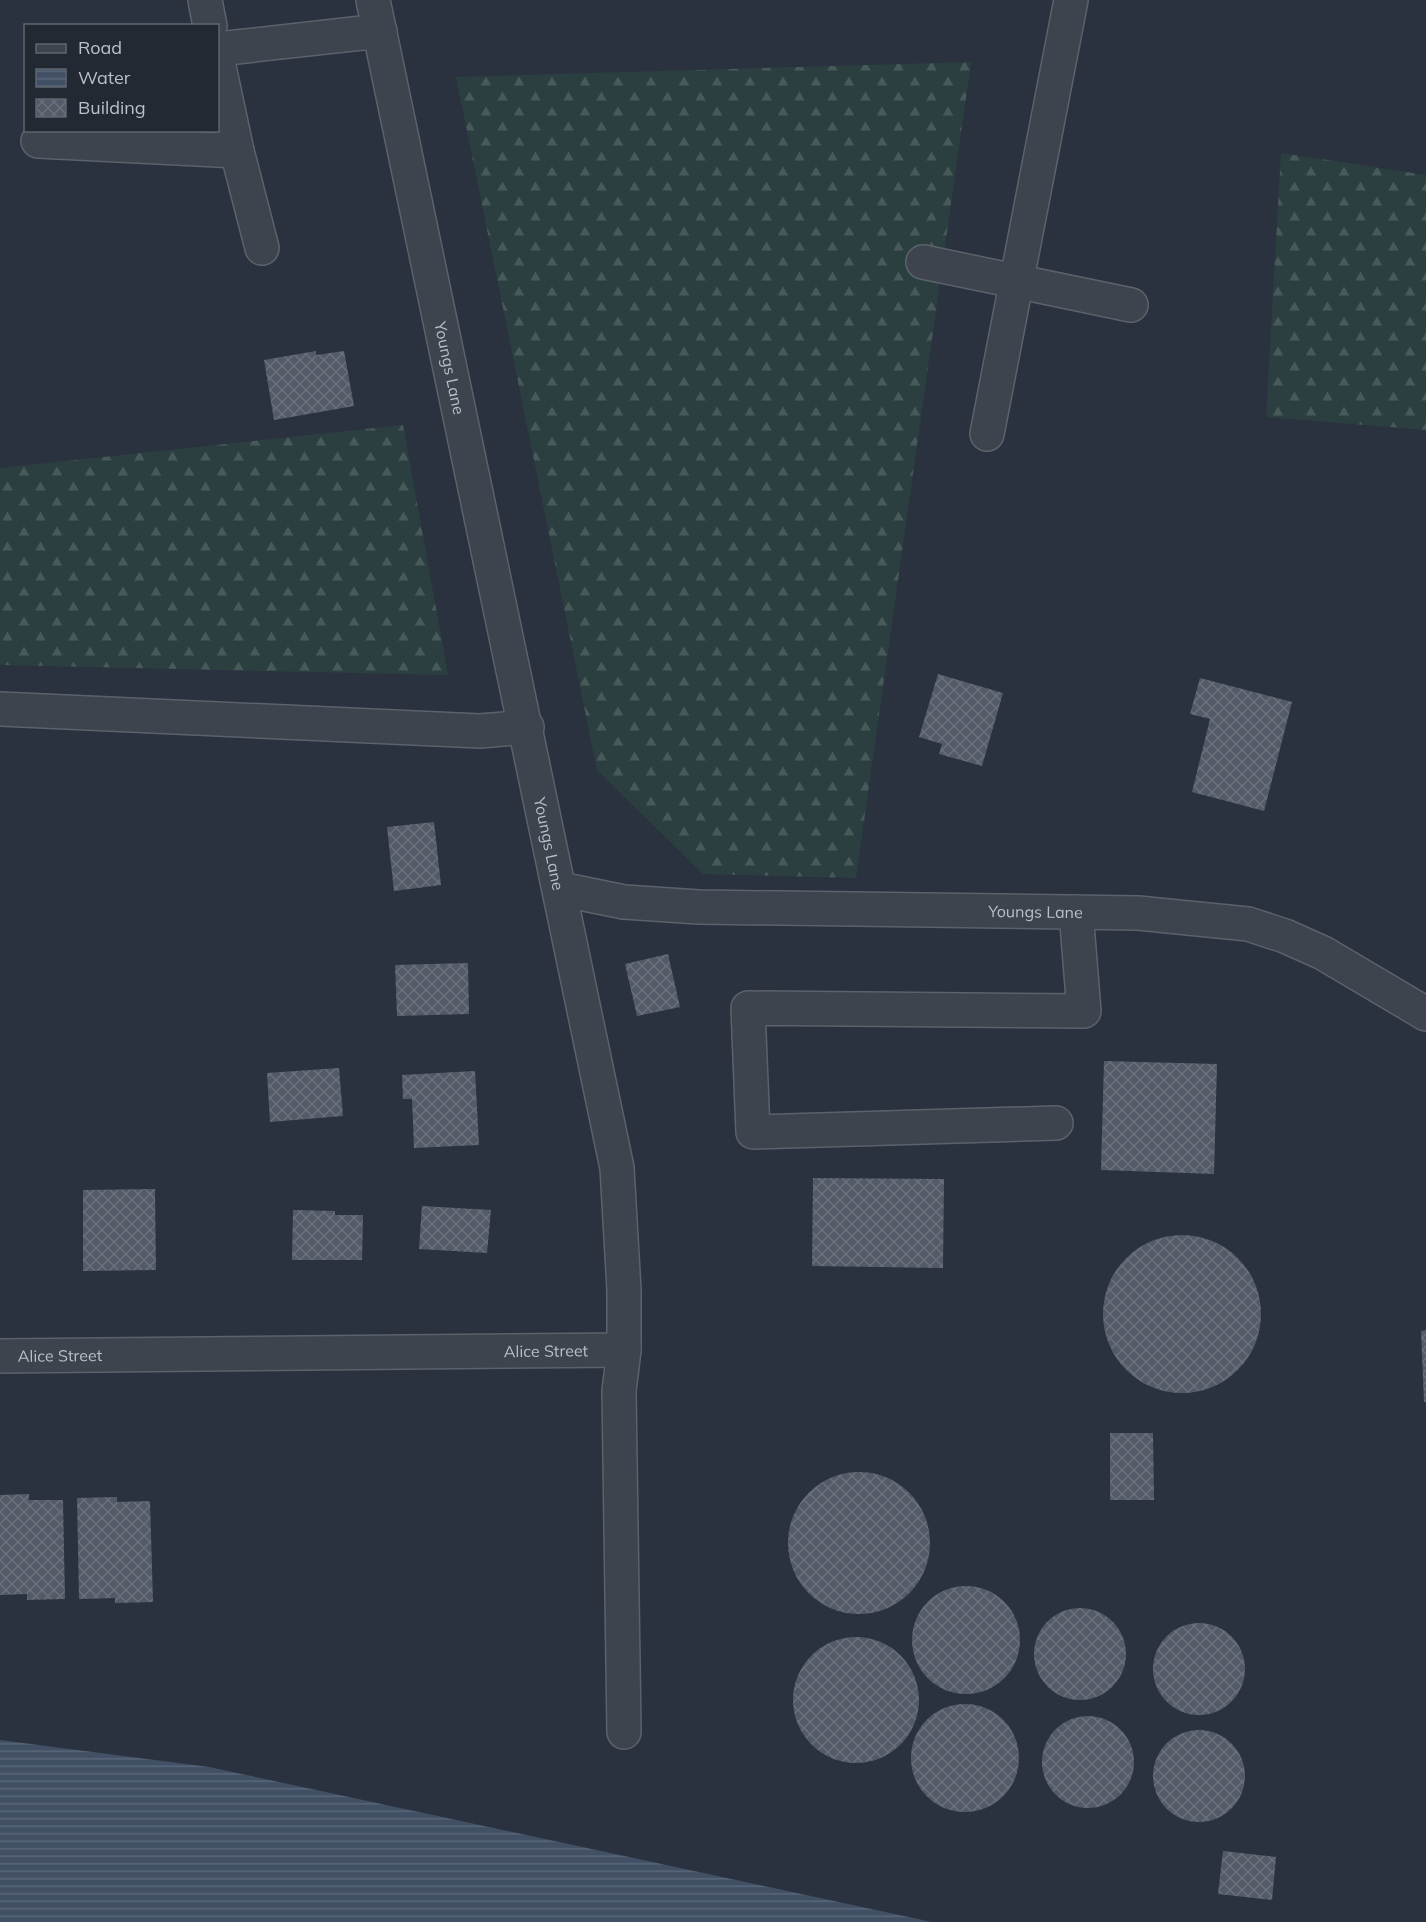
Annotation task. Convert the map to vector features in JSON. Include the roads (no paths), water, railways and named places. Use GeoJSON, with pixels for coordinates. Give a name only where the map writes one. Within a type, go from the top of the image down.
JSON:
{"type":"FeatureCollection","features":[{"type":"Feature","properties":{"kind":"street"},"geometry":{"type":"LineString","coordinates":[[205,0],[210,24]]}},
{"type":"Feature","properties":{"kind":"street","name":"Youngs Lane"},"geometry":{"type":"LineString","coordinates":[[373,0],[560,889],[624,902],[699,907],[1137,913],[1248,924],[1285,936],[1323,954],[1426,1014]]}},
{"type":"Feature","properties":{"kind":"street"},"geometry":{"type":"LineString","coordinates":[[987,434],[1071,0]]}},
{"type":"Feature","properties":{"kind":"street"},"geometry":{"type":"LineString","coordinates":[[219,49],[380,31]]}},
{"type":"Feature","properties":{"kind":"street"},"geometry":{"type":"LineString","coordinates":[[219,67],[237,151],[262,248]]}},
{"type":"Feature","properties":{"kind":"street"},"geometry":{"type":"LineString","coordinates":[[38,141],[237,151]]}},
{"type":"Feature","properties":{"kind":"street"},"geometry":{"type":"LineString","coordinates":[[923,262],[1131,305]]}},
{"type":"Feature","properties":{"kind":"street"},"geometry":{"type":"LineString","coordinates":[[0,709],[480,731],[527,728]]}},
{"type":"Feature","properties":{"kind":"street"},"geometry":{"type":"LineString","coordinates":[[560,889],[618,1168],[624,1290],[624,1350],[619,1391],[624,1732]]}},
{"type":"Feature","properties":{"kind":"street"},"geometry":{"type":"LineString","coordinates":[[1056,1123],[753,1132],[748,1008],[1084,1011],[1076,912]]}},
{"type":"Feature","properties":{"kind":"street","name":"Alice Street"},"geometry":{"type":"LineString","coordinates":[[0,1356],[624,1350]]}},
{"type":"Feature","properties":{"kind":"water"},"geometry":{"type":"Polygon","coordinates":[[[0,1740],[209,1767],[932,1922],[0,1922],[0,1740]]]}}]}
